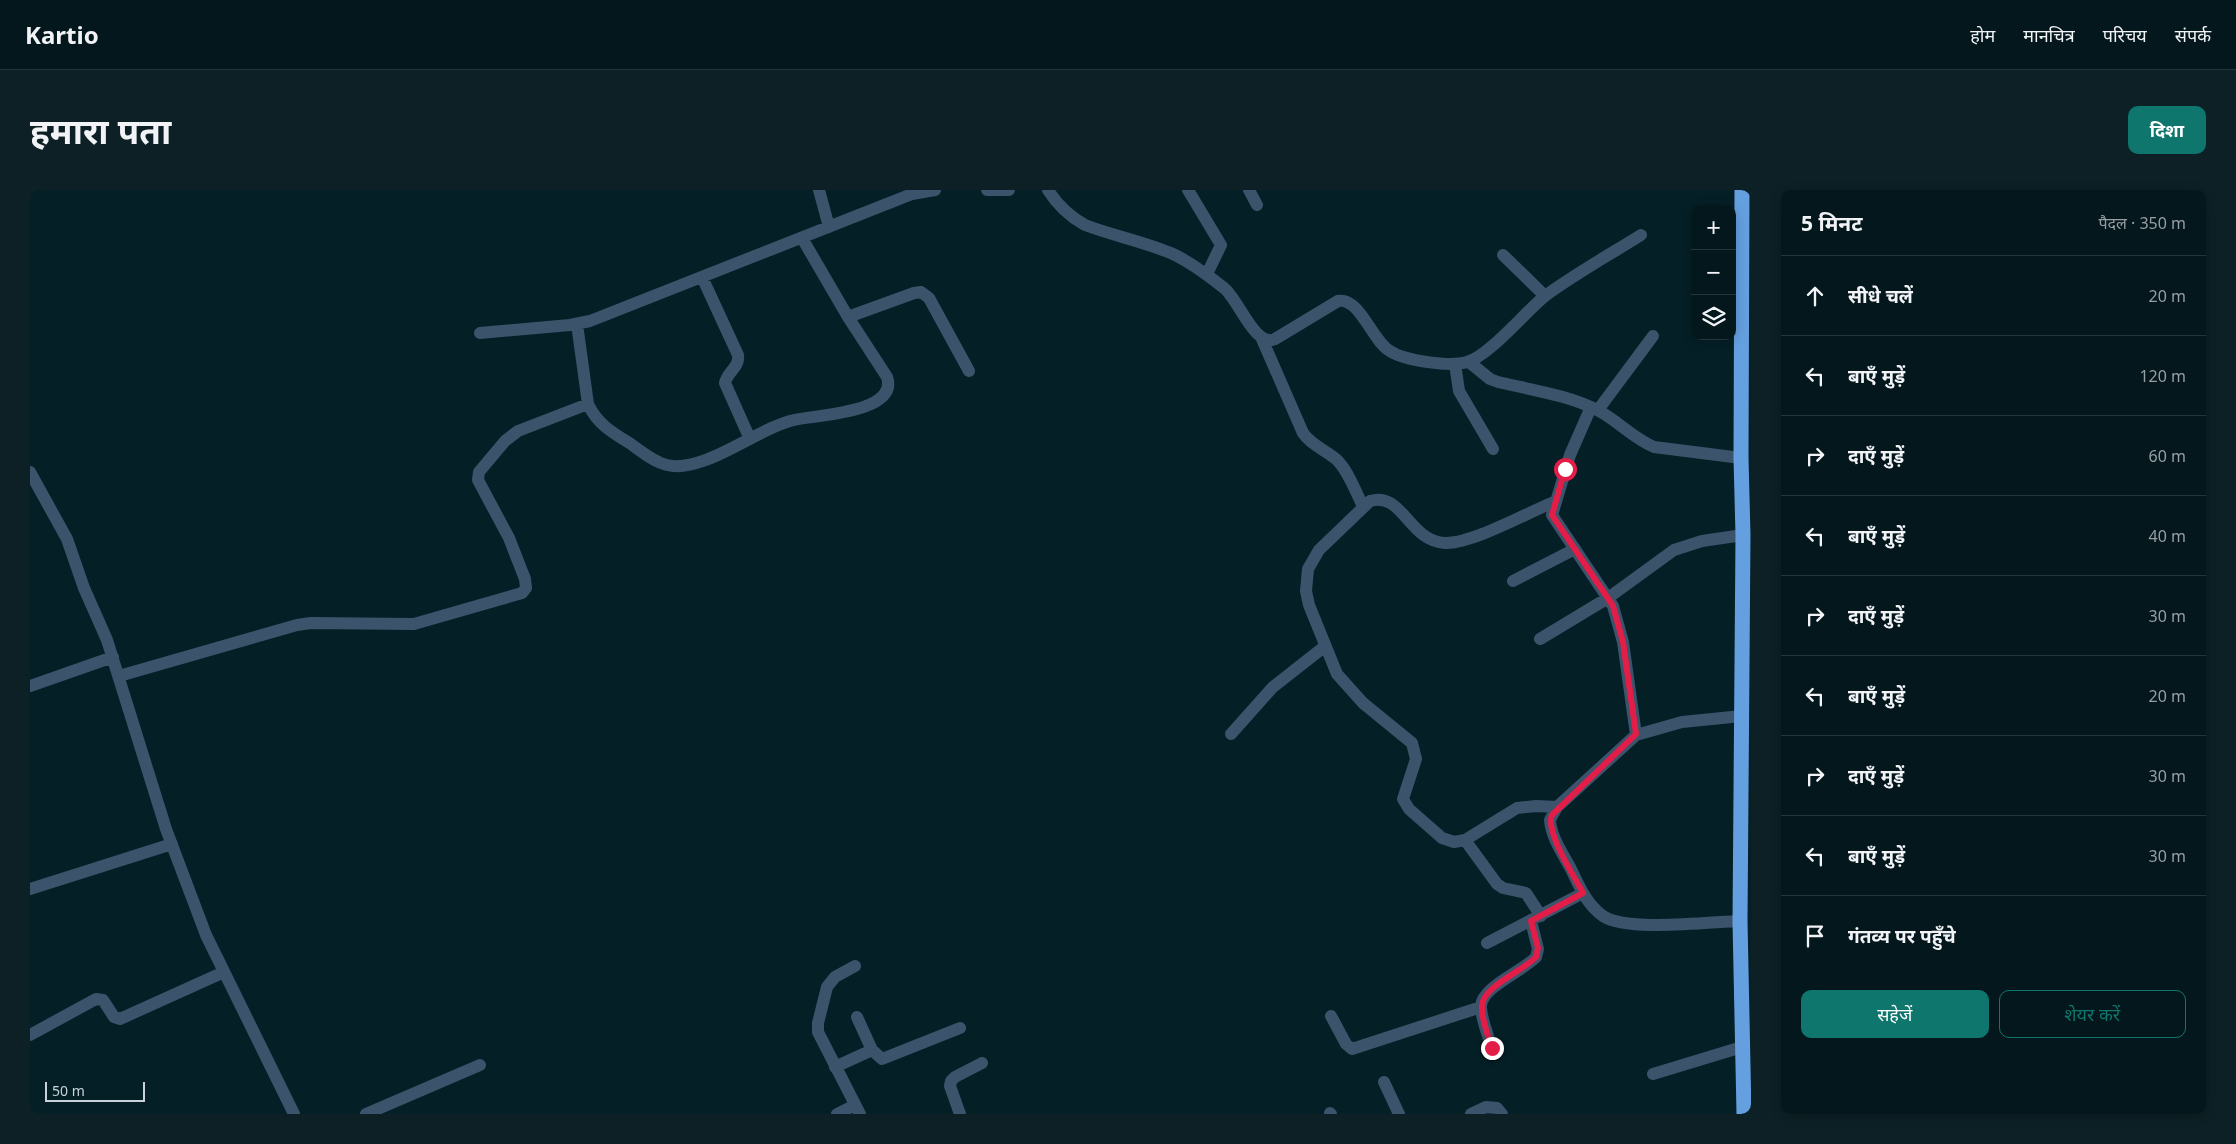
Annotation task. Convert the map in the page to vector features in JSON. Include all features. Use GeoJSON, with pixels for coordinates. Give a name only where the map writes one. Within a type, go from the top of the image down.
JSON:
{"type":"FeatureCollection","features":[{"type":"Feature","properties":{"kind":"highway"},"geometry":{"type":"LineString","coordinates":[[1742,190],[1740,921],[1744,1114]]}},
{"type":"Feature","properties":{"kind":"street"},"geometry":{"type":"LineString","coordinates":[[819,190],[829,227]]}},
{"type":"Feature","properties":{"kind":"street"},"geometry":{"type":"LineString","coordinates":[[480,333],[577,324],[616,312],[913,192],[935,190]]}},
{"type":"Feature","properties":{"kind":"street"},"geometry":{"type":"LineString","coordinates":[[987,190],[1009,190]]}},
{"type":"Feature","properties":{"kind":"street"},"geometry":{"type":"LineString","coordinates":[[1048,190],[1072,218],[1086,225],[1172,254],[1207,274],[1228,291],[1262,339],[1303,433],[1313,445],[1332,456],[1343,467],[1363,506]]}},
{"type":"Feature","properties":{"kind":"street"},"geometry":{"type":"LineString","coordinates":[[1188,190],[1221,246],[1207,274]]}},
{"type":"Feature","properties":{"kind":"street"},"geometry":{"type":"LineString","coordinates":[[1249,190],[1257,205]]}},
{"type":"Feature","properties":{"kind":"street"},"geometry":{"type":"LineString","coordinates":[[1262,339],[1270,341],[1275,339],[1338,301],[1344,300],[1353,304],[1381,344],[1389,351],[1415,359],[1455,364],[1469,362],[1484,352],[1545,296],[1641,235]]}},
{"type":"Feature","properties":{"kind":"street"},"geometry":{"type":"LineString","coordinates":[[577,324],[588,404],[593,415],[608,429],[666,465],[688,466],[794,420],[854,410],[875,403],[886,393],[889,382],[802,238]]}},
{"type":"Feature","properties":{"kind":"street"},"geometry":{"type":"LineString","coordinates":[[1502,255],[1545,296]]}},
{"type":"Feature","properties":{"kind":"street"},"geometry":{"type":"LineString","coordinates":[[702,278],[738,355],[738,363],[727,376],[725,383],[750,438]]}},
{"type":"Feature","properties":{"kind":"street"},"geometry":{"type":"LineString","coordinates":[[848,317],[914,292],[922,292],[929,298],[970,371]]}},
{"type":"Feature","properties":{"kind":"street"},"geometry":{"type":"LineString","coordinates":[[1636,734],[1619,623],[1608,598],[1552,515],[1570,456],[1594,409],[1653,336]]}},
{"type":"Feature","properties":{"kind":"street"},"geometry":{"type":"LineString","coordinates":[[1469,362],[1490,379],[1576,401],[1594,409],[1643,442],[1654,446],[1741,458]]}},
{"type":"Feature","properties":{"kind":"street"},"geometry":{"type":"LineString","coordinates":[[1455,364],[1459,391],[1492,449]]}},
{"type":"Feature","properties":{"kind":"street"},"geometry":{"type":"LineString","coordinates":[[118,676],[297,625],[311,623],[414,624],[522,593],[526,588],[525,579],[509,538],[480,485],[479,472],[505,442],[518,431],[588,404]]}},
{"type":"Feature","properties":{"kind":"street"},"geometry":{"type":"LineString","coordinates":[[30,472],[67,539],[84,588],[108,640],[172,844],[206,935],[294,1114]]}},
{"type":"Feature","properties":{"kind":"street"},"geometry":{"type":"LineString","coordinates":[[1556,501],[1466,540],[1446,543],[1422,534],[1413,527],[1398,508],[1388,501],[1376,499],[1363,506],[1318,550],[1308,569],[1306,591],[1324,647],[1337,674],[1348,688],[1412,743],[1416,759],[1403,794],[1405,803],[1442,838],[1454,842],[1465,840],[1517,808],[1536,806],[1557,808]]}},
{"type":"Feature","properties":{"kind":"street"},"geometry":{"type":"LineString","coordinates":[[1540,639],[1608,598],[1674,550],[1702,541],[1742,535]]}},
{"type":"Feature","properties":{"kind":"street"},"geometry":{"type":"LineString","coordinates":[[1513,581],[1575,549]]}},
{"type":"Feature","properties":{"kind":"street"},"geometry":{"type":"LineString","coordinates":[[1231,734],[1273,687],[1324,647]]}},
{"type":"Feature","properties":{"kind":"street"},"geometry":{"type":"LineString","coordinates":[[30,686],[113,657]]}},
{"type":"Feature","properties":{"kind":"street"},"geometry":{"type":"LineString","coordinates":[[1740,921],[1626,924],[1604,916],[1593,907],[1583,893],[1550,826],[1550,820],[1557,808],[1636,734],[1682,722],[1742,716]]}},
{"type":"Feature","properties":{"kind":"street"},"geometry":{"type":"LineString","coordinates":[[1465,840],[1497,884],[1503,888],[1526,893],[1536,918],[1538,948],[1536,957],[1489,991],[1483,999],[1482,1007],[1492,1048]]}},
{"type":"Feature","properties":{"kind":"street"},"geometry":{"type":"LineString","coordinates":[[30,889],[172,844]]}},
{"type":"Feature","properties":{"kind":"street"},"geometry":{"type":"LineString","coordinates":[[1487,943],[1583,893]]}},
{"type":"Feature","properties":{"kind":"street"},"geometry":{"type":"LineString","coordinates":[[837,1114],[857,1110],[818,1032],[818,1024],[830,981],[855,966]]}},
{"type":"Feature","properties":{"kind":"street"},"geometry":{"type":"LineString","coordinates":[[30,1035],[96,999],[106,1003],[114,1017],[120,1019],[224,972]]}},
{"type":"Feature","properties":{"kind":"street"},"geometry":{"type":"LineString","coordinates":[[1331,1016],[1346,1044],[1352,1049],[1482,1007]]}},
{"type":"Feature","properties":{"kind":"street"},"geometry":{"type":"LineString","coordinates":[[857,1017],[872,1050],[880,1058],[885,1059],[960,1028]]}},
{"type":"Feature","properties":{"kind":"street"},"geometry":{"type":"LineString","coordinates":[[1654,1074],[1742,1047]]}},
{"type":"Feature","properties":{"kind":"street"},"geometry":{"type":"LineString","coordinates":[[835,1067],[872,1050]]}},
{"type":"Feature","properties":{"kind":"street"},"geometry":{"type":"LineString","coordinates":[[960,1114],[950,1086],[951,1081],[954,1077],[982,1062]]}},
{"type":"Feature","properties":{"kind":"street"},"geometry":{"type":"LineString","coordinates":[[366,1114],[480,1065]]}},
{"type":"Feature","properties":{"kind":"street"},"geometry":{"type":"LineString","coordinates":[[1384,1082],[1399,1114]]}},
{"type":"Feature","properties":{"kind":"street"},"geometry":{"type":"LineString","coordinates":[[1471,1114],[1491,1106],[1497,1108],[1502,1114]]}},
{"type":"Feature","properties":{"kind":"route"},"geometry":{"type":"LineString","coordinates":[[1492,1048],[1482,1013],[1483,999],[1489,991],[1532,962],[1538,954],[1531,921],[1583,893],[1552,833],[1550,820],[1552,815],[1557,808],[1636,734],[1623,642],[1613,606],[1552,515],[1565,469]]}}]}
